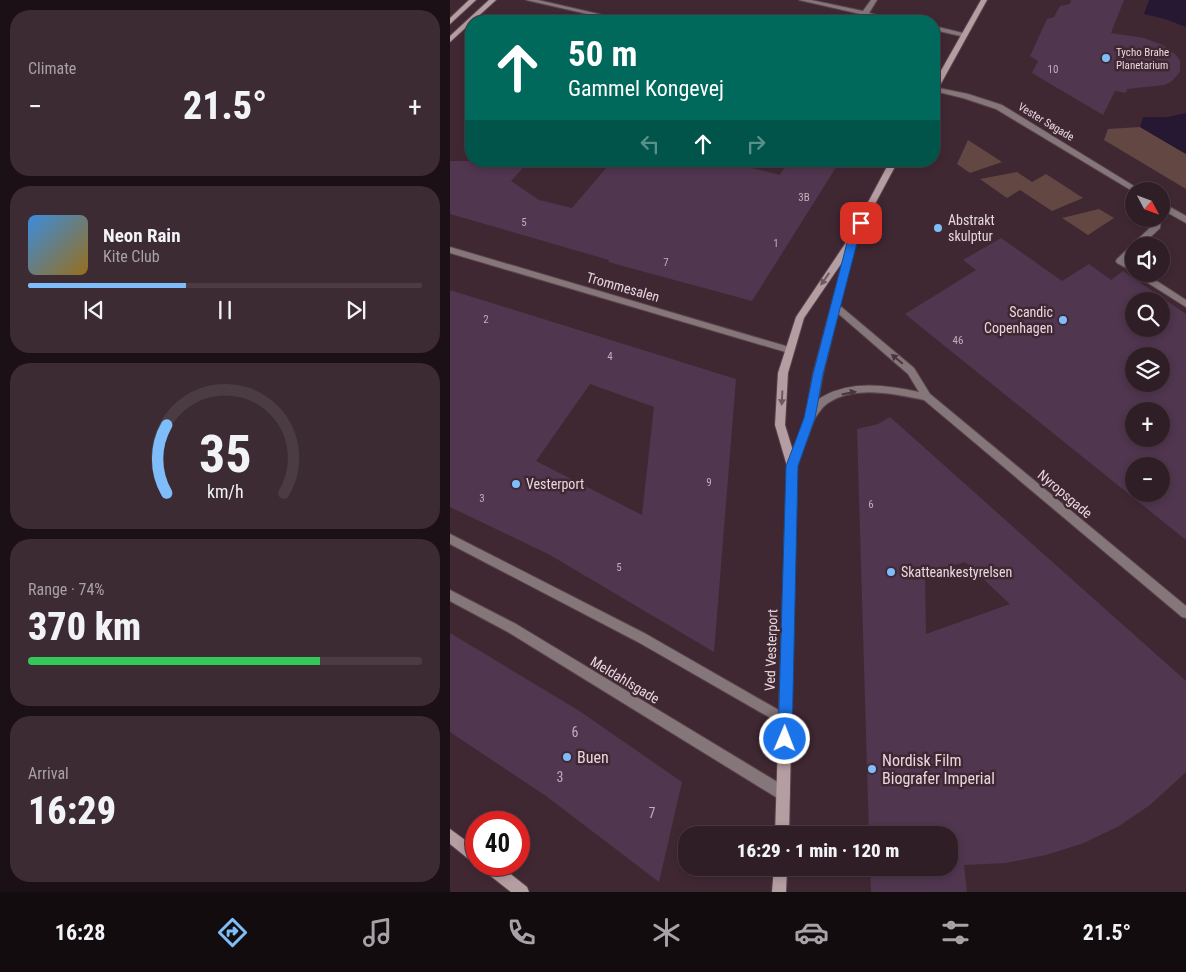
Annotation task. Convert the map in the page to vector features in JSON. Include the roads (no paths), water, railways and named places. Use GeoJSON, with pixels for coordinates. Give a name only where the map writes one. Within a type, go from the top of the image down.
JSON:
{"type":"FeatureCollection","features":[{"type":"Feature","properties":{"kind":"street"},"geometry":{"type":"LineString","coordinates":[[450,22],[473,0]]}},
{"type":"Feature","properties":{"kind":"street"},"geometry":{"type":"LineString","coordinates":[[477,15],[493,0]]}},
{"type":"Feature","properties":{"kind":"street"},"geometry":{"type":"LineString","coordinates":[[529,0],[598,15]]}},
{"type":"Feature","properties":{"kind":"street"},"geometry":{"type":"LineString","coordinates":[[802,0],[821,2],[869,15]]}},
{"type":"Feature","properties":{"kind":"street"},"geometry":{"type":"LineString","coordinates":[[864,14],[874,0]]}},
{"type":"Feature","properties":{"kind":"street"},"geometry":{"type":"LineString","coordinates":[[940,78],[984,0]]}},
{"type":"Feature","properties":{"kind":"street"},"geometry":{"type":"LineString","coordinates":[[450,40],[465,26]]}},
{"type":"Feature","properties":{"kind":"street"},"geometry":{"type":"LineString","coordinates":[[940,29],[965,34]]}},
{"type":"Feature","properties":{"kind":"street","name":"Vester Søgade"},"geometry":{"type":"LineString","coordinates":[[940,90],[999,107],[1125,183]]}},
{"type":"Feature","properties":{"kind":"street"},"geometry":{"type":"LineString","coordinates":[[792,466],[780,425],[783,373],[789,350],[800,317],[853,239],[891,167]]}},
{"type":"Feature","properties":{"kind":"street"},"geometry":{"type":"LineString","coordinates":[[1170,210],[1186,220]]}},
{"type":"Feature","properties":{"kind":"street"},"geometry":{"type":"LineString","coordinates":[[1146,237],[1156,228]]}},
{"type":"Feature","properties":{"kind":"street"},"geometry":{"type":"LineString","coordinates":[[792,466],[810,418],[818,374],[853,239]]}},
{"type":"Feature","properties":{"kind":"street","name":"Trommesalen"},"geometry":{"type":"LineString","coordinates":[[450,250],[789,350]]}},
{"type":"Feature","properties":{"kind":"street"},"geometry":{"type":"LineString","coordinates":[[1125,256],[1120,260],[1125,264]]}},
{"type":"Feature","properties":{"kind":"street"},"geometry":{"type":"LineString","coordinates":[[1152,282],[1186,304]]}},
{"type":"Feature","properties":{"kind":"street","name":"Nyropsgade"},"geometry":{"type":"LineString","coordinates":[[836,307],[911,371],[927,397],[1186,613]]}},
{"type":"Feature","properties":{"kind":"street","name":"Nyropsgade"},"geometry":{"type":"LineString","coordinates":[[810,418],[823,401],[846,392],[884,388],[927,397]]}},
{"type":"Feature","properties":{"kind":"street","name":"Ved Vesterport"},"geometry":{"type":"LineString","coordinates":[[782,826],[792,466]]}},
{"type":"Feature","properties":{"kind":"street"},"geometry":{"type":"LineString","coordinates":[[450,539],[642,638],[785,720]]}},
{"type":"Feature","properties":{"kind":"street","name":"Meldahlsgade"},"geometry":{"type":"LineString","coordinates":[[450,594],[512,628],[784,794]]}},
{"type":"Feature","properties":{"kind":"street"},"geometry":{"type":"LineString","coordinates":[[450,836],[465,848]]}},
{"type":"Feature","properties":{"kind":"street"},"geometry":{"type":"LineString","coordinates":[[502,876],[522,892]]}},
{"type":"Feature","properties":{"kind":"street"},"geometry":{"type":"LineString","coordinates":[[779,892],[780,876]]}},
{"type":"Feature","properties":{"kind":"place","name":"Tycho Brahe Planetarium"},"geometry":{"type":"Point","coordinates":[1106,58]}},
{"type":"Feature","properties":{"kind":"place","name":"Abstrakt skulptur"},"geometry":{"type":"Point","coordinates":[938,228]}},
{"type":"Feature","properties":{"kind":"place","name":"Scandic Copenhagen"},"geometry":{"type":"Point","coordinates":[1063,320]}},
{"type":"Feature","properties":{"kind":"place","name":"Vesterport"},"geometry":{"type":"Point","coordinates":[516,484]}},
{"type":"Feature","properties":{"kind":"place","name":"Skatteankestyrelsen"},"geometry":{"type":"Point","coordinates":[891,572]}},
{"type":"Feature","properties":{"kind":"place","name":"Buen"},"geometry":{"type":"Point","coordinates":[567,757]}},
{"type":"Feature","properties":{"kind":"place","name":"Nordisk Film Biografer Imperial"},"geometry":{"type":"Point","coordinates":[872,769]}}]}
